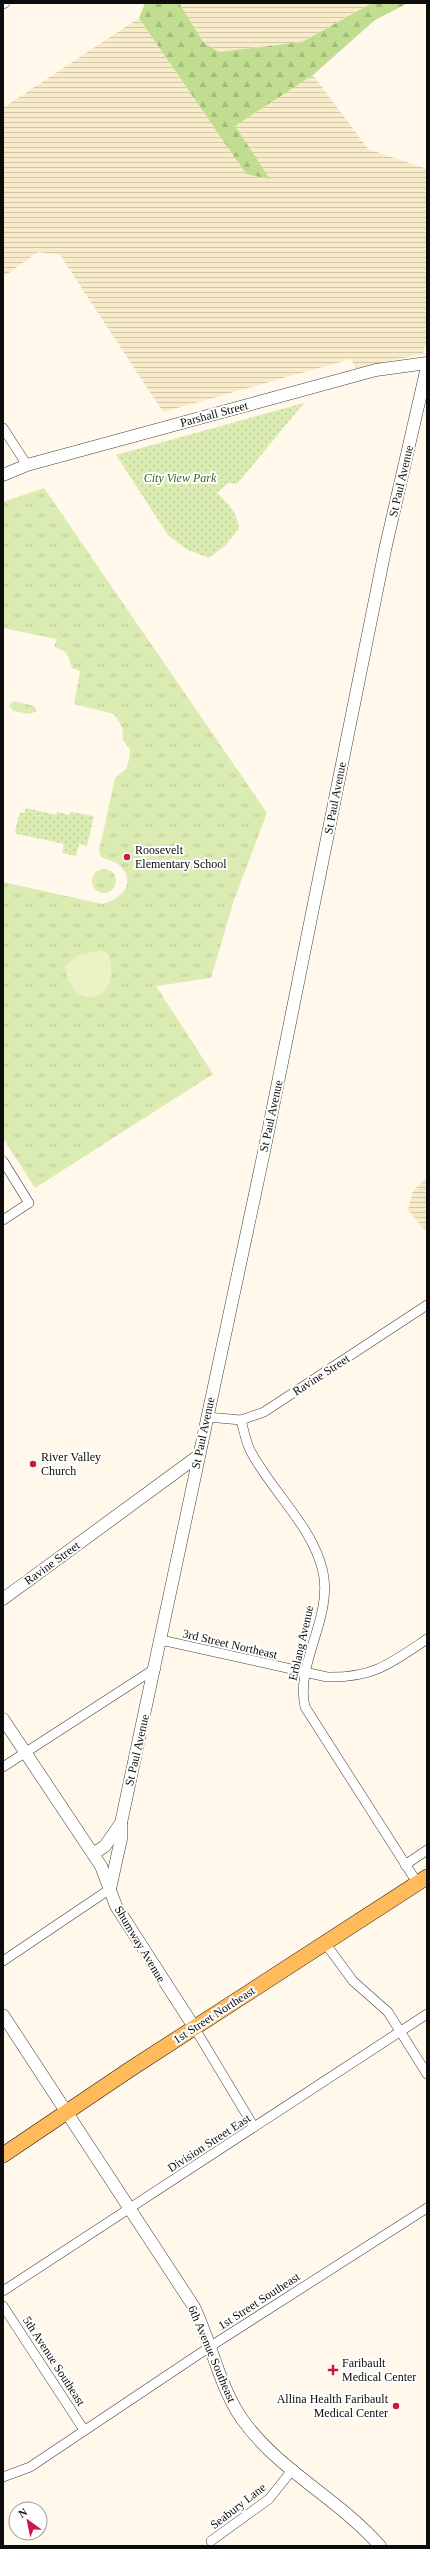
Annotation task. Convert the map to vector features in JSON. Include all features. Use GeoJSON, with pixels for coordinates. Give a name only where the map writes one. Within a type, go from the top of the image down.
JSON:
{"type":"FeatureCollection","features":[{"type":"Feature","properties":{"kind":"main road","name":"1st Street Northeast"},"geometry":{"type":"LineString","coordinates":[[3,2155],[66,2111],[194,2027],[422,1881]]}},
{"type":"Feature","properties":{"kind":"street","name":"Parshall Street"},"geometry":{"type":"LineString","coordinates":[[3,475],[27,465],[376,370],[427,363]]}},
{"type":"Feature","properties":{"kind":"street","name":"St Paul Avenue"},"geometry":{"type":"LineString","coordinates":[[93,1854],[105,1846],[121,1823],[156,1668],[198,1456],[265,1147],[385,550],[427,367]]}},
{"type":"Feature","properties":{"kind":"street"},"geometry":{"type":"LineString","coordinates":[[3,428],[27,465]]}},
{"type":"Feature","properties":{"kind":"street"},"geometry":{"type":"LineString","coordinates":[[3,1161],[29,1203],[3,1220]]}},
{"type":"Feature","properties":{"kind":"street","name":"Ravine Street"},"geometry":{"type":"LineString","coordinates":[[207,1417],[241,1420],[264,1412],[427,1305]]}},
{"type":"Feature","properties":{"kind":"street","name":"Erblang Avenue"},"geometry":{"type":"LineString","coordinates":[[241,1420],[251,1452],[310,1539],[319,1556],[324,1574],[323,1599],[302,1690],[308,1715],[405,1865],[422,1881]]}},
{"type":"Feature","properties":{"kind":"street","name":"Ravine Street"},"geometry":{"type":"LineString","coordinates":[[3,1599],[198,1456]]}},
{"type":"Feature","properties":{"kind":"street","name":"3rd Street Northeast"},"geometry":{"type":"LineString","coordinates":[[161,1640],[307,1673],[327,1677],[347,1678],[367,1674],[386,1666],[427,1638]]}},
{"type":"Feature","properties":{"kind":"street"},"geometry":{"type":"LineString","coordinates":[[3,1767],[156,1668]]}},
{"type":"Feature","properties":{"kind":"street","name":"Shumway Avenue"},"geometry":{"type":"LineString","coordinates":[[3,1719],[102,1866],[116,1906],[194,2027],[254,2127]]}},
{"type":"Feature","properties":{"kind":"street"},"geometry":{"type":"LineString","coordinates":[[3,1961],[110,1889],[121,1839],[121,1823]]}},
{"type":"Feature","properties":{"kind":"street"},"geometry":{"type":"LineString","coordinates":[[405,1865],[427,1850]]}},
{"type":"Feature","properties":{"kind":"street"},"geometry":{"type":"LineString","coordinates":[[325,1943],[353,1981],[388,2012],[427,2074]]}},
{"type":"Feature","properties":{"kind":"street","name":"6th Avenue Southeast"},"geometry":{"type":"LineString","coordinates":[[3,2014],[194,2307],[211,2346],[227,2392],[241,2418],[257,2437],[350,2517],[380,2546]]}},
{"type":"Feature","properties":{"kind":"street","name":"Division Street East"},"geometry":{"type":"LineString","coordinates":[[3,2291],[427,2014]]}},
{"type":"Feature","properties":{"kind":"street","name":"1st Street Southeast"},"geometry":{"type":"LineString","coordinates":[[3,2477],[30,2467],[211,2346],[427,2208]]}},
{"type":"Feature","properties":{"kind":"street","name":"5th Avenue Southeast"},"geometry":{"type":"LineString","coordinates":[[3,2306],[84,2430]]}},
{"type":"Feature","properties":{"kind":"street","name":"Seabury Lane"},"geometry":{"type":"LineString","coordinates":[[211,2541],[270,2499],[293,2469]]}},
{"type":"Feature","properties":{"kind":"shaded area"},"geometry":{"type":"Polygon","coordinates":[[[179,3],[372,3],[302,42],[219,52],[204,43],[179,3]]]}},
{"type":"Feature","properties":{"kind":"shaded area"},"geometry":{"type":"Polygon","coordinates":[[[139,18],[246,174],[269,179],[234,126],[313,75],[368,149],[427,169],[427,338],[423,354],[356,368],[351,359],[163,412],[60,255],[38,252],[3,277],[3,108],[139,18]]]}},
{"type":"Feature","properties":{"kind":"shaded area"},"geometry":{"type":"Polygon","coordinates":[[[427,1178],[427,1233],[408,1210],[413,1191],[427,1178]]]}},
{"type":"Feature","properties":{"kind":"green space"},"geometry":{"type":"Polygon","coordinates":[[[145,3],[179,3],[204,43],[219,52],[302,42],[372,3],[408,3],[375,20],[313,75],[235,126],[270,179],[246,174],[139,18],[145,3]]]}},
{"type":"Feature","properties":{"kind":"green space","name":"City View Park"},"geometry":{"type":"Polygon","coordinates":[[[304,403],[237,484],[228,483],[217,493],[231,508],[238,523],[239,529],[225,546],[209,558],[186,549],[168,535],[116,455],[304,403]]]}},
{"type":"Feature","properties":{"kind":"green space","name":"Roosevelt Elementary School"},"geometry":{"type":"Polygon","coordinates":[[[44,488],[267,813],[234,900],[211,978],[156,986],[213,1074],[35,1188],[3,1138],[3,882],[102,904],[114,899],[123,892],[127,882],[123,869],[116,863],[101,857],[99,851],[115,778],[127,768],[130,755],[130,749],[123,740],[122,727],[114,714],[74,704],[80,671],[72,668],[67,653],[54,646],[57,639],[3,628],[3,502],[44,488]]]}},
{"type":"Feature","properties":{"kind":"green space"},"geometry":{"type":"Polygon","coordinates":[[[14,701],[34,706],[37,711],[30,714],[13,711],[9,705],[14,701]]]}},
{"type":"Feature","properties":{"kind":"green space"},"geometry":{"type":"Polygon","coordinates":[[[26,808],[56,815],[57,812],[70,815],[71,812],[94,816],[87,846],[79,844],[76,856],[62,853],[64,844],[17,834],[15,831],[20,812],[24,813],[26,808]]]}},
{"type":"Feature","properties":{"kind":"green space"},"geometry":{"type":"Polygon","coordinates":[[[104,869],[112,873],[116,881],[112,889],[104,893],[96,889],[92,881],[96,873],[104,869]]]}},
{"type":"Feature","properties":{"kind":"green space"},"geometry":{"type":"Polygon","coordinates":[[[102,950],[109,955],[111,972],[108,985],[102,993],[93,997],[84,996],[75,991],[69,981],[66,966],[76,956],[102,950]]]}},
{"type":"Feature","properties":{"kind":"place","name":"Roosevelt Elementary School"},"geometry":{"type":"Point","coordinates":[127,857]}},
{"type":"Feature","properties":{"kind":"place","name":"River Valley Church"},"geometry":{"type":"Point","coordinates":[33,1464]}},
{"type":"Feature","properties":{"kind":"place","name":"Faribault Medical Center"},"geometry":{"type":"Point","coordinates":[333,2370]}},
{"type":"Feature","properties":{"kind":"place","name":"Allina Health Faribault Medical Center"},"geometry":{"type":"Point","coordinates":[396,2406]}}]}
